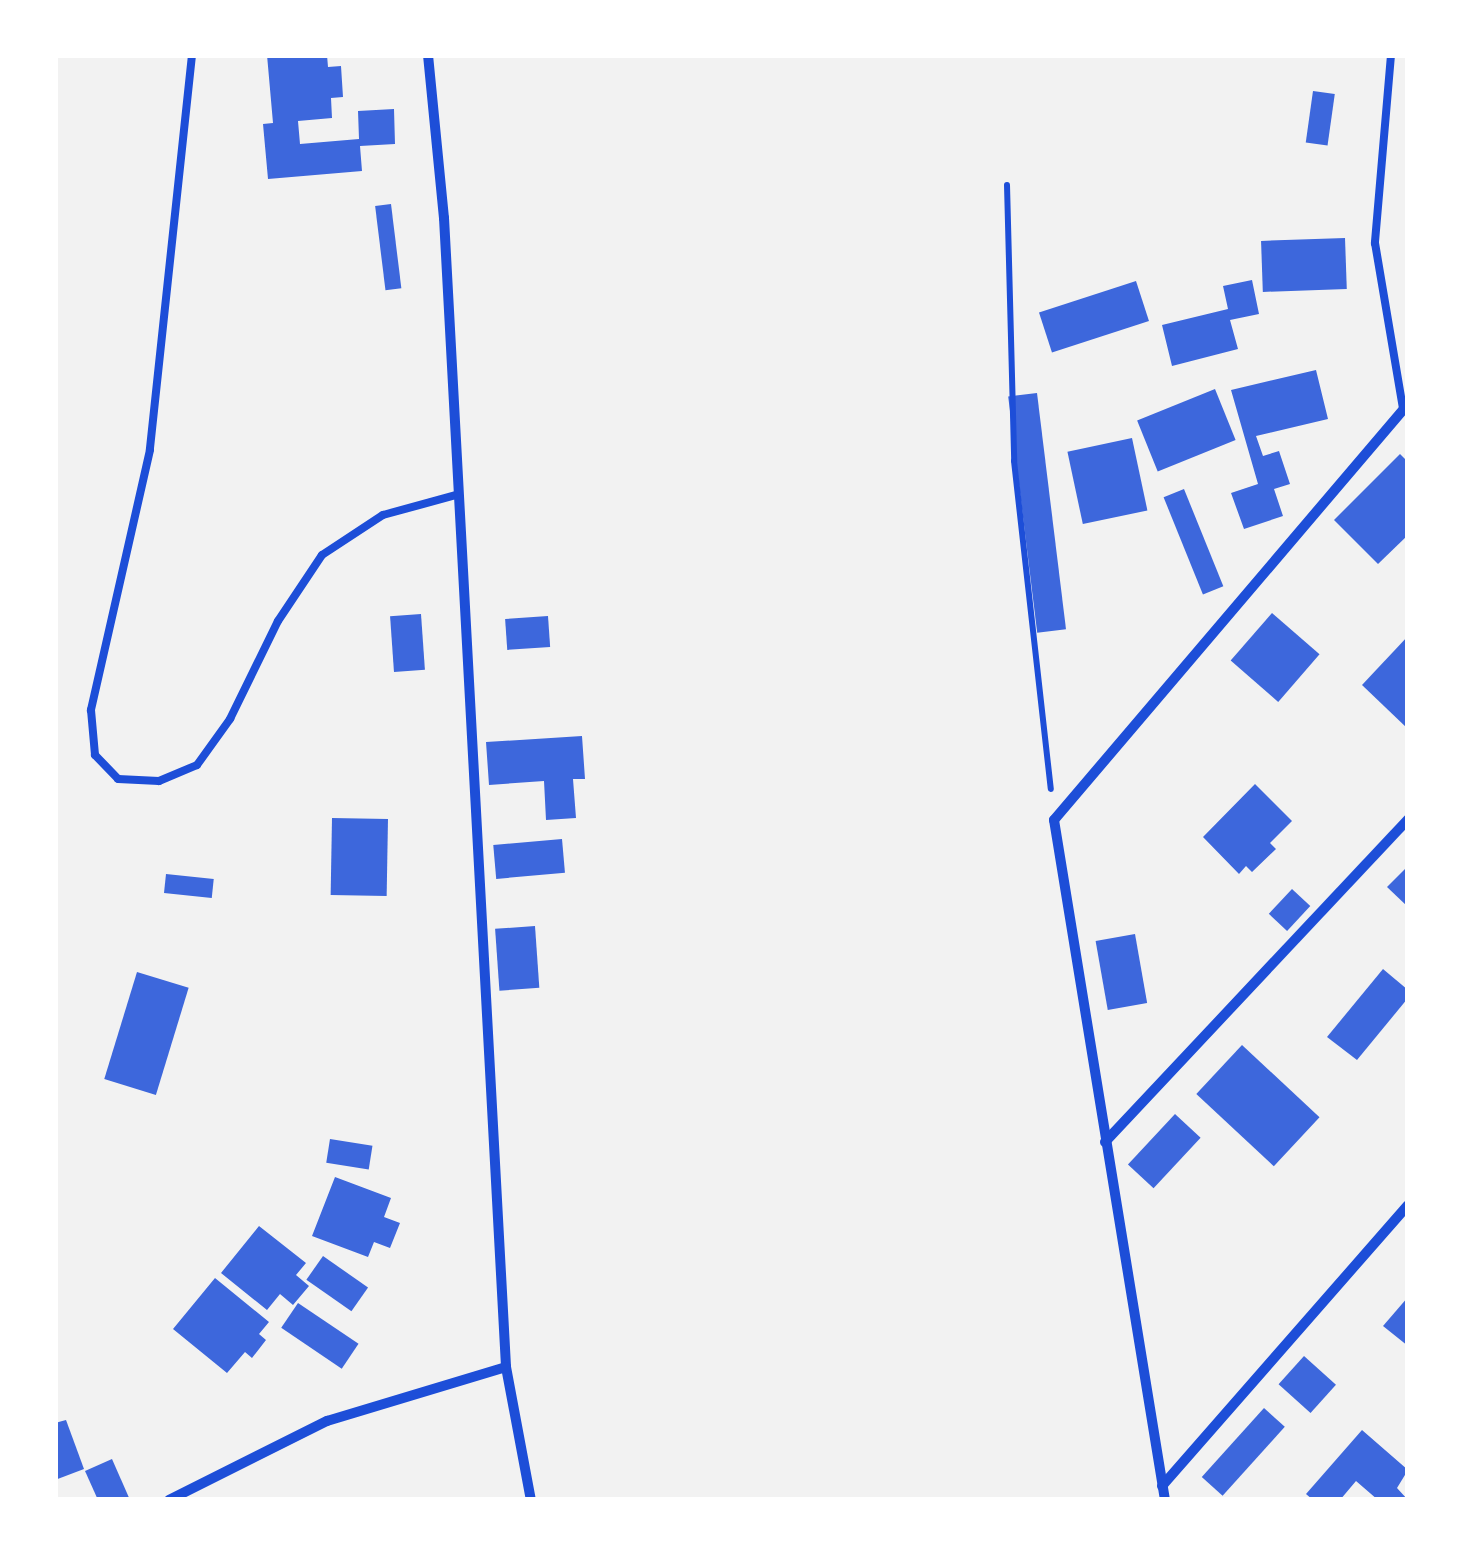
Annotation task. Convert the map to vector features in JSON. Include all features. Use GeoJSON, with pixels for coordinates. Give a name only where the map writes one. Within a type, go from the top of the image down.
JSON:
{"type":"FeatureCollection","features":[{"type":"Feature","properties":{"kind":"street"},"geometry":{"type":"LineString","coordinates":[[428,55],[444,218],[506,1368],[531,1500]]}},
{"type":"Feature","properties":{"kind":"street"},"geometry":{"type":"LineString","coordinates":[[1165,1500],[1054,820],[1406,407]]}},
{"type":"Feature","properties":{"kind":"street"},"geometry":{"type":"LineString","coordinates":[[1104,1142],[1408,819]]}},
{"type":"Feature","properties":{"kind":"street"},"geometry":{"type":"LineString","coordinates":[[1162,1486],[1408,1205]]}},
{"type":"Feature","properties":{"kind":"street"},"geometry":{"type":"LineString","coordinates":[[169,1500],[328,1421],[506,1368]]}},
{"type":"Feature","properties":{"kind":"lane"},"geometry":{"type":"LineString","coordinates":[[192,55],[150,450],[91,710],[95,756],[118,779],[160,781],[197,764],[230,719],[278,621],[322,555],[383,515],[456,495]]}},
{"type":"Feature","properties":{"kind":"lane"},"geometry":{"type":"LineString","coordinates":[[1391,55],[1376,243],[1384,326],[1406,407]]}},
{"type":"Feature","properties":{"kind":"path"},"geometry":{"type":"LineString","coordinates":[[1007,184],[1014,461],[1054,820]]}},
{"type":"Feature","properties":{"kind":"building"},"geometry":{"type":"Polygon","coordinates":[[[267,55],[327,55],[328,67],[341,66],[343,97],[331,98],[332,118],[298,121],[300,144],[359,139],[358,111],[394,109],[395,144],[360,146],[362,171],[268,179],[263,124],[273,123],[267,55]]]}},
{"type":"Feature","properties":{"kind":"building"},"geometry":{"type":"Polygon","coordinates":[[[1313,91],[1335,94],[1328,146],[1306,142],[1313,91]]]}},
{"type":"Feature","properties":{"kind":"building"},"geometry":{"type":"Polygon","coordinates":[[[391,204],[401,288],[385,290],[375,206],[391,204]]]}},
{"type":"Feature","properties":{"kind":"building"},"geometry":{"type":"Polygon","coordinates":[[[1345,238],[1347,289],[1263,292],[1261,241],[1345,238]]]}},
{"type":"Feature","properties":{"kind":"building"},"geometry":{"type":"Polygon","coordinates":[[[1252,280],[1259,314],[1230,320],[1238,349],[1172,366],[1162,325],[1228,309],[1223,286],[1252,280]]]}},
{"type":"Feature","properties":{"kind":"building"},"geometry":{"type":"Polygon","coordinates":[[[1136,281],[1149,321],[1052,352],[1039,313],[1136,281]]]}},
{"type":"Feature","properties":{"kind":"building"},"geometry":{"type":"Polygon","coordinates":[[[1316,370],[1328,419],[1256,436],[1263,456],[1279,451],[1290,484],[1274,489],[1283,516],[1244,529],[1231,493],[1258,484],[1231,390],[1316,370]]]}},
{"type":"Feature","properties":{"kind":"building"},"geometry":{"type":"Polygon","coordinates":[[[1215,389],[1236,440],[1158,471],[1137,420],[1215,389]]]}},
{"type":"Feature","properties":{"kind":"building"},"geometry":{"type":"Polygon","coordinates":[[[1037,393],[1066,629],[1037,633],[1008,397],[1037,393]]]}},
{"type":"Feature","properties":{"kind":"building"},"geometry":{"type":"Polygon","coordinates":[[[1132,438],[1147,510],[1083,524],[1067,452],[1132,438]]]}},
{"type":"Feature","properties":{"kind":"building"},"geometry":{"type":"Polygon","coordinates":[[[1400,454],[1408,462],[1408,535],[1378,564],[1334,520],[1400,454]]]}},
{"type":"Feature","properties":{"kind":"building"},"geometry":{"type":"Polygon","coordinates":[[[1184,489],[1223,586],[1203,595],[1164,497],[1184,489]]]}},
{"type":"Feature","properties":{"kind":"building"},"geometry":{"type":"Polygon","coordinates":[[[1272,613],[1320,654],[1278,702],[1231,661],[1272,613]]]}},
{"type":"Feature","properties":{"kind":"building"},"geometry":{"type":"Polygon","coordinates":[[[421,614],[425,670],[394,672],[390,616],[421,614]]]}},
{"type":"Feature","properties":{"kind":"building"},"geometry":{"type":"Polygon","coordinates":[[[548,616],[550,647],[507,650],[505,619],[548,616]]]}},
{"type":"Feature","properties":{"kind":"building"},"geometry":{"type":"Polygon","coordinates":[[[1408,636],[1408,729],[1362,685],[1408,636]]]}},
{"type":"Feature","properties":{"kind":"building"},"geometry":{"type":"Polygon","coordinates":[[[582,736],[585,779],[573,779],[576,818],[546,820],[544,781],[489,785],[486,742],[582,736]]]}},
{"type":"Feature","properties":{"kind":"building"},"geometry":{"type":"Polygon","coordinates":[[[1255,784],[1292,821],[1270,843],[1276,849],[1252,872],[1246,866],[1239,874],[1203,837],[1255,784]]]}},
{"type":"Feature","properties":{"kind":"building"},"geometry":{"type":"Polygon","coordinates":[[[332,818],[388,819],[387,896],[331,895],[332,818]]]}},
{"type":"Feature","properties":{"kind":"building"},"geometry":{"type":"Polygon","coordinates":[[[562,839],[565,873],[496,879],[493,845],[562,839]]]}},
{"type":"Feature","properties":{"kind":"building"},"geometry":{"type":"Polygon","coordinates":[[[1408,866],[1408,907],[1387,887],[1408,866]]]}},
{"type":"Feature","properties":{"kind":"building"},"geometry":{"type":"Polygon","coordinates":[[[166,874],[214,879],[212,898],[164,893],[166,874]]]}},
{"type":"Feature","properties":{"kind":"building"},"geometry":{"type":"Polygon","coordinates":[[[1292,889],[1310,906],[1287,931],[1269,914],[1292,889]]]}},
{"type":"Feature","properties":{"kind":"building"},"geometry":{"type":"Polygon","coordinates":[[[535,926],[539,988],[499,991],[495,929],[535,926]]]}},
{"type":"Feature","properties":{"kind":"building"},"geometry":{"type":"Polygon","coordinates":[[[1135,934],[1147,1003],[1108,1010],[1096,941],[1135,934]]]}},
{"type":"Feature","properties":{"kind":"building"},"geometry":{"type":"Polygon","coordinates":[[[1383,969],[1408,990],[1408,998],[1357,1060],[1327,1037],[1383,969]]]}},
{"type":"Feature","properties":{"kind":"building"},"geometry":{"type":"Polygon","coordinates":[[[137,972],[189,988],[156,1095],[104,1079],[137,972]]]}},
{"type":"Feature","properties":{"kind":"building"},"geometry":{"type":"Polygon","coordinates":[[[1242,1045],[1320,1117],[1274,1166],[1196,1094],[1242,1045]]]}},
{"type":"Feature","properties":{"kind":"building"},"geometry":{"type":"Polygon","coordinates":[[[1175,1114],[1201,1138],[1154,1188],[1128,1164],[1175,1114]]]}},
{"type":"Feature","properties":{"kind":"building"},"geometry":{"type":"Polygon","coordinates":[[[330,1139],[372,1146],[369,1169],[326,1163],[330,1139]]]}},
{"type":"Feature","properties":{"kind":"building"},"geometry":{"type":"Polygon","coordinates":[[[335,1177],[391,1198],[384,1217],[400,1223],[390,1248],[374,1242],[368,1257],[312,1236],[335,1177]]]}},
{"type":"Feature","properties":{"kind":"building"},"geometry":{"type":"Polygon","coordinates":[[[259,1226],[306,1263],[296,1275],[309,1286],[293,1305],[280,1294],[267,1310],[221,1273],[259,1226]]]}},
{"type":"Feature","properties":{"kind":"building"},"geometry":{"type":"Polygon","coordinates":[[[323,1256],[368,1288],[351,1311],[306,1280],[323,1256]]]}},
{"type":"Feature","properties":{"kind":"building"},"geometry":{"type":"Polygon","coordinates":[[[215,1278],[269,1322],[259,1334],[266,1340],[252,1358],[245,1352],[227,1373],[173,1329],[215,1278]]]}},
{"type":"Feature","properties":{"kind":"building"},"geometry":{"type":"Polygon","coordinates":[[[1408,1297],[1408,1346],[1383,1326],[1408,1297]]]}},
{"type":"Feature","properties":{"kind":"building"},"geometry":{"type":"Polygon","coordinates":[[[298,1303],[359,1344],[342,1369],[281,1328],[298,1303]]]}},
{"type":"Feature","properties":{"kind":"building"},"geometry":{"type":"Polygon","coordinates":[[[1304,1356],[1336,1385],[1311,1413],[1279,1384],[1304,1356]]]}},
{"type":"Feature","properties":{"kind":"building"},"geometry":{"type":"Polygon","coordinates":[[[1264,1408],[1285,1427],[1223,1496],[1202,1477],[1264,1408]]]}},
{"type":"Feature","properties":{"kind":"building"},"geometry":{"type":"Polygon","coordinates":[[[66,1420],[84,1469],[55,1480],[55,1423],[66,1420]]]}},
{"type":"Feature","properties":{"kind":"building"},"geometry":{"type":"Polygon","coordinates":[[[1362,1430],[1408,1470],[1397,1488],[1408,1500],[1378,1500],[1356,1481],[1340,1500],[1313,1500],[1306,1494],[1362,1430]]]}},
{"type":"Feature","properties":{"kind":"building"},"geometry":{"type":"Polygon","coordinates":[[[112,1459],[130,1500],[98,1500],[85,1471],[112,1459]]]}}]}
